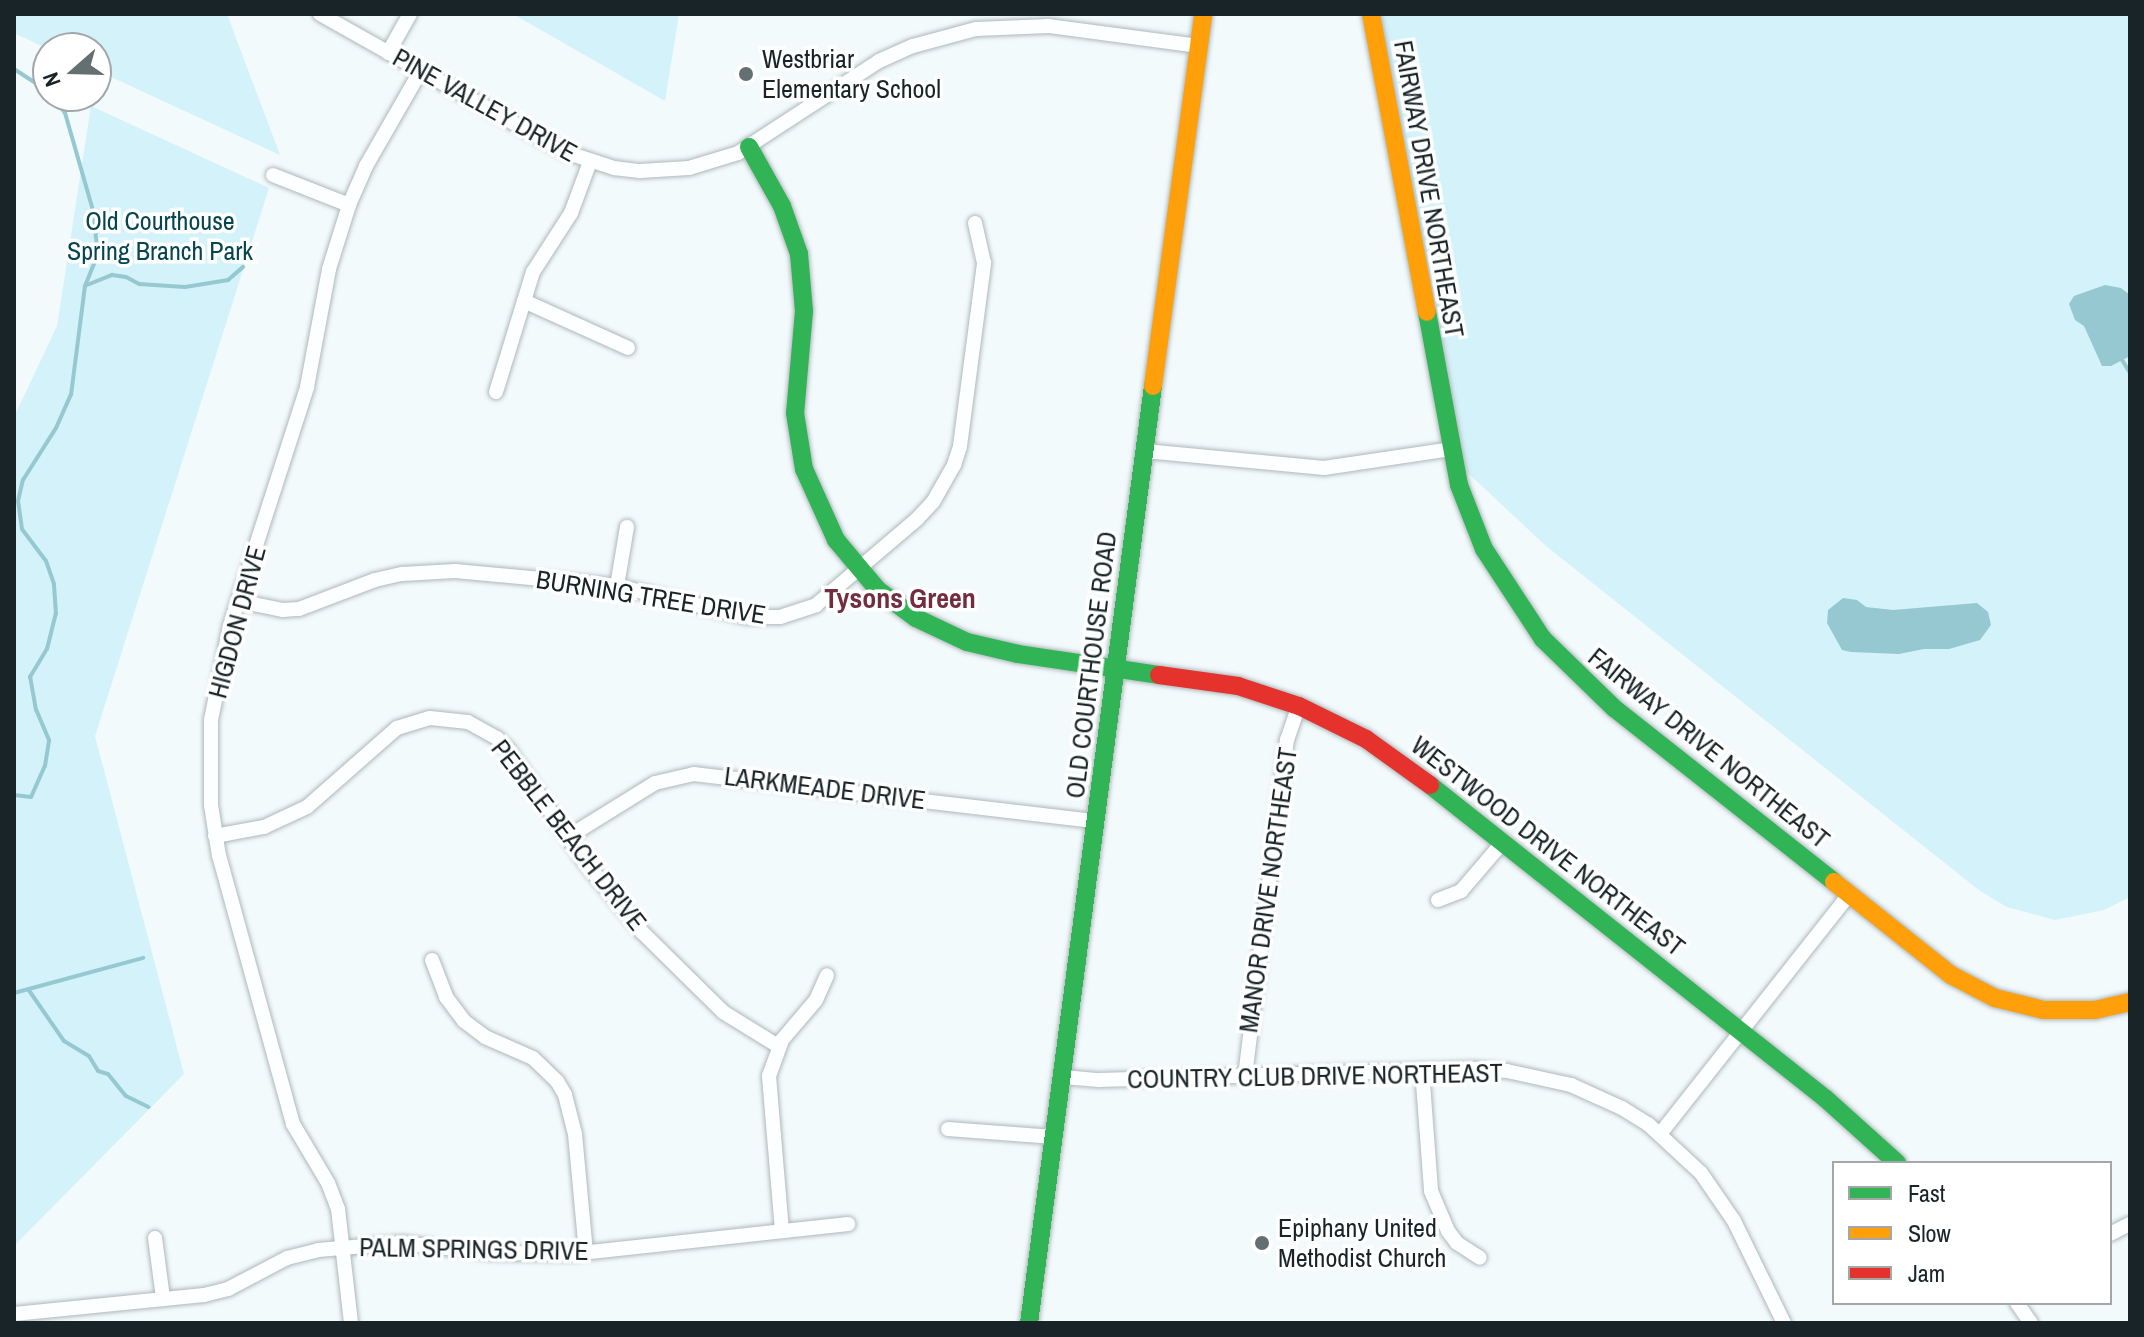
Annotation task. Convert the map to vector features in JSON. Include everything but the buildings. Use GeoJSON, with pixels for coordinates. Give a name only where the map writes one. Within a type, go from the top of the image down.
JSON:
{"type":"FeatureCollection","features":[{"type":"Feature","properties":{"kind":"street","name":"PINE VALLEY DRIVE"},"geometry":{"type":"LineString","coordinates":[[320,14],[565,152],[614,168],[665,171],[714,162],[749,147],[895,53],[998,20],[1198,46]]}},
{"type":"Feature","properties":{"kind":"street"},"geometry":{"type":"LineString","coordinates":[[388,53],[410,14]]}},
{"type":"Feature","properties":{"kind":"street","name":"OLD COURTHOUSE ROAD"},"geometry":{"type":"LineString","coordinates":[[1029,1323],[1203,14]]}},
{"type":"Feature","properties":{"kind":"street","name":"FAIRWAY DRIVE NORTHEAST"},"geometry":{"type":"LineString","coordinates":[[1371,14],[1459,485],[1484,549],[1520,610],[1557,656],[1614,708],[1951,975],[1995,998],[2031,1008],[2071,1012],[2130,1002]]}},
{"type":"Feature","properties":{"kind":"street","name":"HIGDON DRIVE"},"geometry":{"type":"LineString","coordinates":[[351,1323],[334,1196],[293,1124],[215,836],[211,805],[211,720],[219,672],[239,601],[307,387],[329,269],[349,205],[366,166],[420,72]]}},
{"type":"Feature","properties":{"kind":"street","name":"WESTWOOD DRIVE NORTHEAST"},"geometry":{"type":"LineString","coordinates":[[749,147],[782,206],[799,254],[804,311],[795,413],[804,469],[822,516],[861,569],[892,601],[916,618],[967,642],[1018,654],[1238,686],[1299,706],[1366,739],[1399,760],[1741,1031],[1826,1099],[1895,1161]]}},
{"type":"Feature","properties":{"kind":"street"},"geometry":{"type":"LineString","coordinates":[[496,392],[533,272],[582,190],[590,162]]}},
{"type":"Feature","properties":{"kind":"street"},"geometry":{"type":"LineString","coordinates":[[273,175],[349,205]]}},
{"type":"Feature","properties":{"kind":"street","name":"BURNING TREE DRIVE"},"geometry":{"type":"LineString","coordinates":[[239,601],[283,610],[299,609],[375,580],[428,571],[617,586],[747,617],[780,617],[816,605],[861,569],[933,502],[954,465],[960,446],[984,263],[975,223]]}},
{"type":"Feature","properties":{"kind":"street"},"geometry":{"type":"LineString","coordinates":[[524,301],[628,348]]}},
{"type":"Feature","properties":{"kind":"street"},"geometry":{"type":"LineString","coordinates":[[1145,451],[1324,468],[1451,449]]}},
{"type":"Feature","properties":{"kind":"street"},"geometry":{"type":"LineString","coordinates":[[617,586],[627,527]]}},
{"type":"Feature","properties":{"kind":"street","name":"MANOR DRIVE NORTHEAST"},"geometry":{"type":"LineString","coordinates":[[1245,1076],[1287,740],[1299,706]]}},
{"type":"Feature","properties":{"kind":"street","name":"PEBBLE BEACH DRIVE"},"geometry":{"type":"LineString","coordinates":[[215,836],[258,829],[286,819],[326,793],[397,728],[430,718],[450,718],[482,728],[497,738],[619,908],[723,1012],[778,1046]]}},
{"type":"Feature","properties":{"kind":"street","name":"LARKMEADE DRIVE"},"geometry":{"type":"LineString","coordinates":[[568,837],[644,788],[694,774],[1097,821]]}},
{"type":"Feature","properties":{"kind":"street"},"geometry":{"type":"LineString","coordinates":[[1438,900],[1461,891],[1503,842]]}},
{"type":"Feature","properties":{"kind":"street"},"geometry":{"type":"LineString","coordinates":[[1660,1134],[1849,895]]}},
{"type":"Feature","properties":{"kind":"street"},"geometry":{"type":"LineString","coordinates":[[432,960],[446,997],[464,1021],[485,1037],[533,1058],[557,1081],[565,1095],[575,1134],[586,1252]]}},
{"type":"Feature","properties":{"kind":"street"},"geometry":{"type":"LineString","coordinates":[[782,1231],[768,1098],[769,1076],[778,1046],[791,1025],[816,1000],[827,975]]}},
{"type":"Feature","properties":{"kind":"street"},"geometry":{"type":"LineString","coordinates":[[1422,1070],[1431,1191],[1448,1231],[1457,1243],[1480,1258]]}},
{"type":"Feature","properties":{"kind":"street","name":"COUNTRY CLUB DRIVE NORTHEAST"},"geometry":{"type":"LineString","coordinates":[[1063,1077],[1099,1080],[1422,1070],[1507,1071],[1556,1080],[1622,1108],[1660,1134],[1701,1173],[1719,1196],[1784,1323]]}},
{"type":"Feature","properties":{"kind":"street"},"geometry":{"type":"LineString","coordinates":[[948,1129],[1054,1137]]}},
{"type":"Feature","properties":{"kind":"street","name":"PALM SPRINGS DRIVE"},"geometry":{"type":"LineString","coordinates":[[14,1314],[228,1289],[287,1258],[343,1248],[401,1243],[527,1255],[586,1252],[848,1224]]}},
{"type":"Feature","properties":{"kind":"street"},"geometry":{"type":"LineString","coordinates":[[2112,1233],[2130,1224]]}},
{"type":"Feature","properties":{"kind":"street"},"geometry":{"type":"LineString","coordinates":[[155,1238],[163,1298]]}},
{"type":"Feature","properties":{"kind":"street"},"geometry":{"type":"LineString","coordinates":[[2018,1305],[2031,1323]]}},
{"type":"Feature","properties":{"kind":"green space","name":"Old Courthouse Spring Branch Park"},"geometry":{"type":"Polygon","coordinates":[[[14,14],[227,14],[280,155],[112,77],[112,32],[32,32],[32,41],[14,33],[14,14]]]}},
{"type":"Feature","properties":{"kind":"green space"},"geometry":{"type":"Polygon","coordinates":[[[513,14],[679,14],[665,101],[513,14]]]}},
{"type":"Feature","properties":{"kind":"green space"},"geometry":{"type":"Polygon","coordinates":[[[1371,14],[2130,14],[2130,897],[2104,910],[2055,920],[2007,907],[1980,891],[1546,546],[1454,460],[1371,14]]]}},
{"type":"Feature","properties":{"kind":"green space","name":"Old Courthouse Spring Branch Park"},"geometry":{"type":"Polygon","coordinates":[[[90,112],[104,112],[269,188],[95,736],[184,1074],[14,1246],[14,417],[57,326],[90,112]]]}},
{"type":"Feature","properties":{"kind":"shaded area"},"geometry":{"type":"Polygon","coordinates":[[[2105,285],[2121,288],[2130,295],[2130,356],[2111,366],[2102,366],[2084,326],[2075,320],[2069,304],[2074,296],[2105,285]]]}},
{"type":"Feature","properties":{"kind":"shaded area"},"geometry":{"type":"Polygon","coordinates":[[[1843,598],[1857,600],[1866,607],[1893,610],[1977,603],[1988,612],[1991,625],[1980,640],[1949,649],[1924,649],[1899,654],[1851,652],[1842,650],[1827,623],[1828,610],[1843,598]]]}},
{"type":"Feature","properties":{"kind":"waterway"},"geometry":{"type":"LineString","coordinates":[[14,69],[32,81]]}},
{"type":"Feature","properties":{"kind":"waterway"},"geometry":{"type":"LineString","coordinates":[[14,795],[31,797],[45,766],[49,740],[36,710],[30,677],[47,649],[56,614],[54,584],[46,561],[22,529],[18,501],[23,480],[56,428],[71,395],[85,286],[98,253],[92,207],[64,112]]}},
{"type":"Feature","properties":{"kind":"waterway"},"geometry":{"type":"LineString","coordinates":[[87,285],[112,275],[126,277],[139,284],[185,287],[228,280],[243,267]]}},
{"type":"Feature","properties":{"kind":"waterway"},"geometry":{"type":"LineString","coordinates":[[2122,360],[2130,373]]}},
{"type":"Feature","properties":{"kind":"waterway"},"geometry":{"type":"LineString","coordinates":[[14,993],[143,958]]}},
{"type":"Feature","properties":{"kind":"waterway"},"geometry":{"type":"LineString","coordinates":[[28,989],[64,1041],[89,1056],[98,1071],[108,1074],[126,1096],[149,1107]]}},
{"type":"Feature","properties":{"kind":"traffic: fast"},"geometry":{"type":"LineString","coordinates":[[749,147],[782,206],[799,254],[804,311],[795,413],[804,469],[836,540],[878,590],[916,618],[967,642],[1018,654],[1159,675]]}},
{"type":"Feature","properties":{"kind":"traffic: fast"},"geometry":{"type":"LineString","coordinates":[[1427,312],[1459,485],[1484,549],[1543,639],[1614,708],[1834,882]]}},
{"type":"Feature","properties":{"kind":"traffic: fast"},"geometry":{"type":"LineString","coordinates":[[1029,1323],[1153,386]]}},
{"type":"Feature","properties":{"kind":"traffic: fast"},"geometry":{"type":"LineString","coordinates":[[1430,785],[1826,1099],[1895,1161]]}},
{"type":"Feature","properties":{"kind":"traffic: slow"},"geometry":{"type":"LineString","coordinates":[[1153,386],[1203,14]]}},
{"type":"Feature","properties":{"kind":"traffic: slow"},"geometry":{"type":"LineString","coordinates":[[1371,14],[1427,312]]}},
{"type":"Feature","properties":{"kind":"traffic: slow"},"geometry":{"type":"LineString","coordinates":[[1834,882],[1951,975],[1995,998],[2044,1010],[2095,1010],[2130,1002]]}},
{"type":"Feature","properties":{"kind":"traffic: jam"},"geometry":{"type":"LineString","coordinates":[[1159,675],[1238,686],[1299,706],[1366,739],[1430,785]]}},
{"type":"Feature","properties":{"kind":"place","name":"Westbriar Elementary School"},"geometry":{"type":"Point","coordinates":[746,74]}},
{"type":"Feature","properties":{"kind":"place","name":"Epiphany United Methodist Church"},"geometry":{"type":"Point","coordinates":[1262,1243]}},
{"type":"Feature","properties":{"kind":"district","name":"Tysons Green"},"geometry":{"type":"Point","coordinates":[900,598]}}]}
